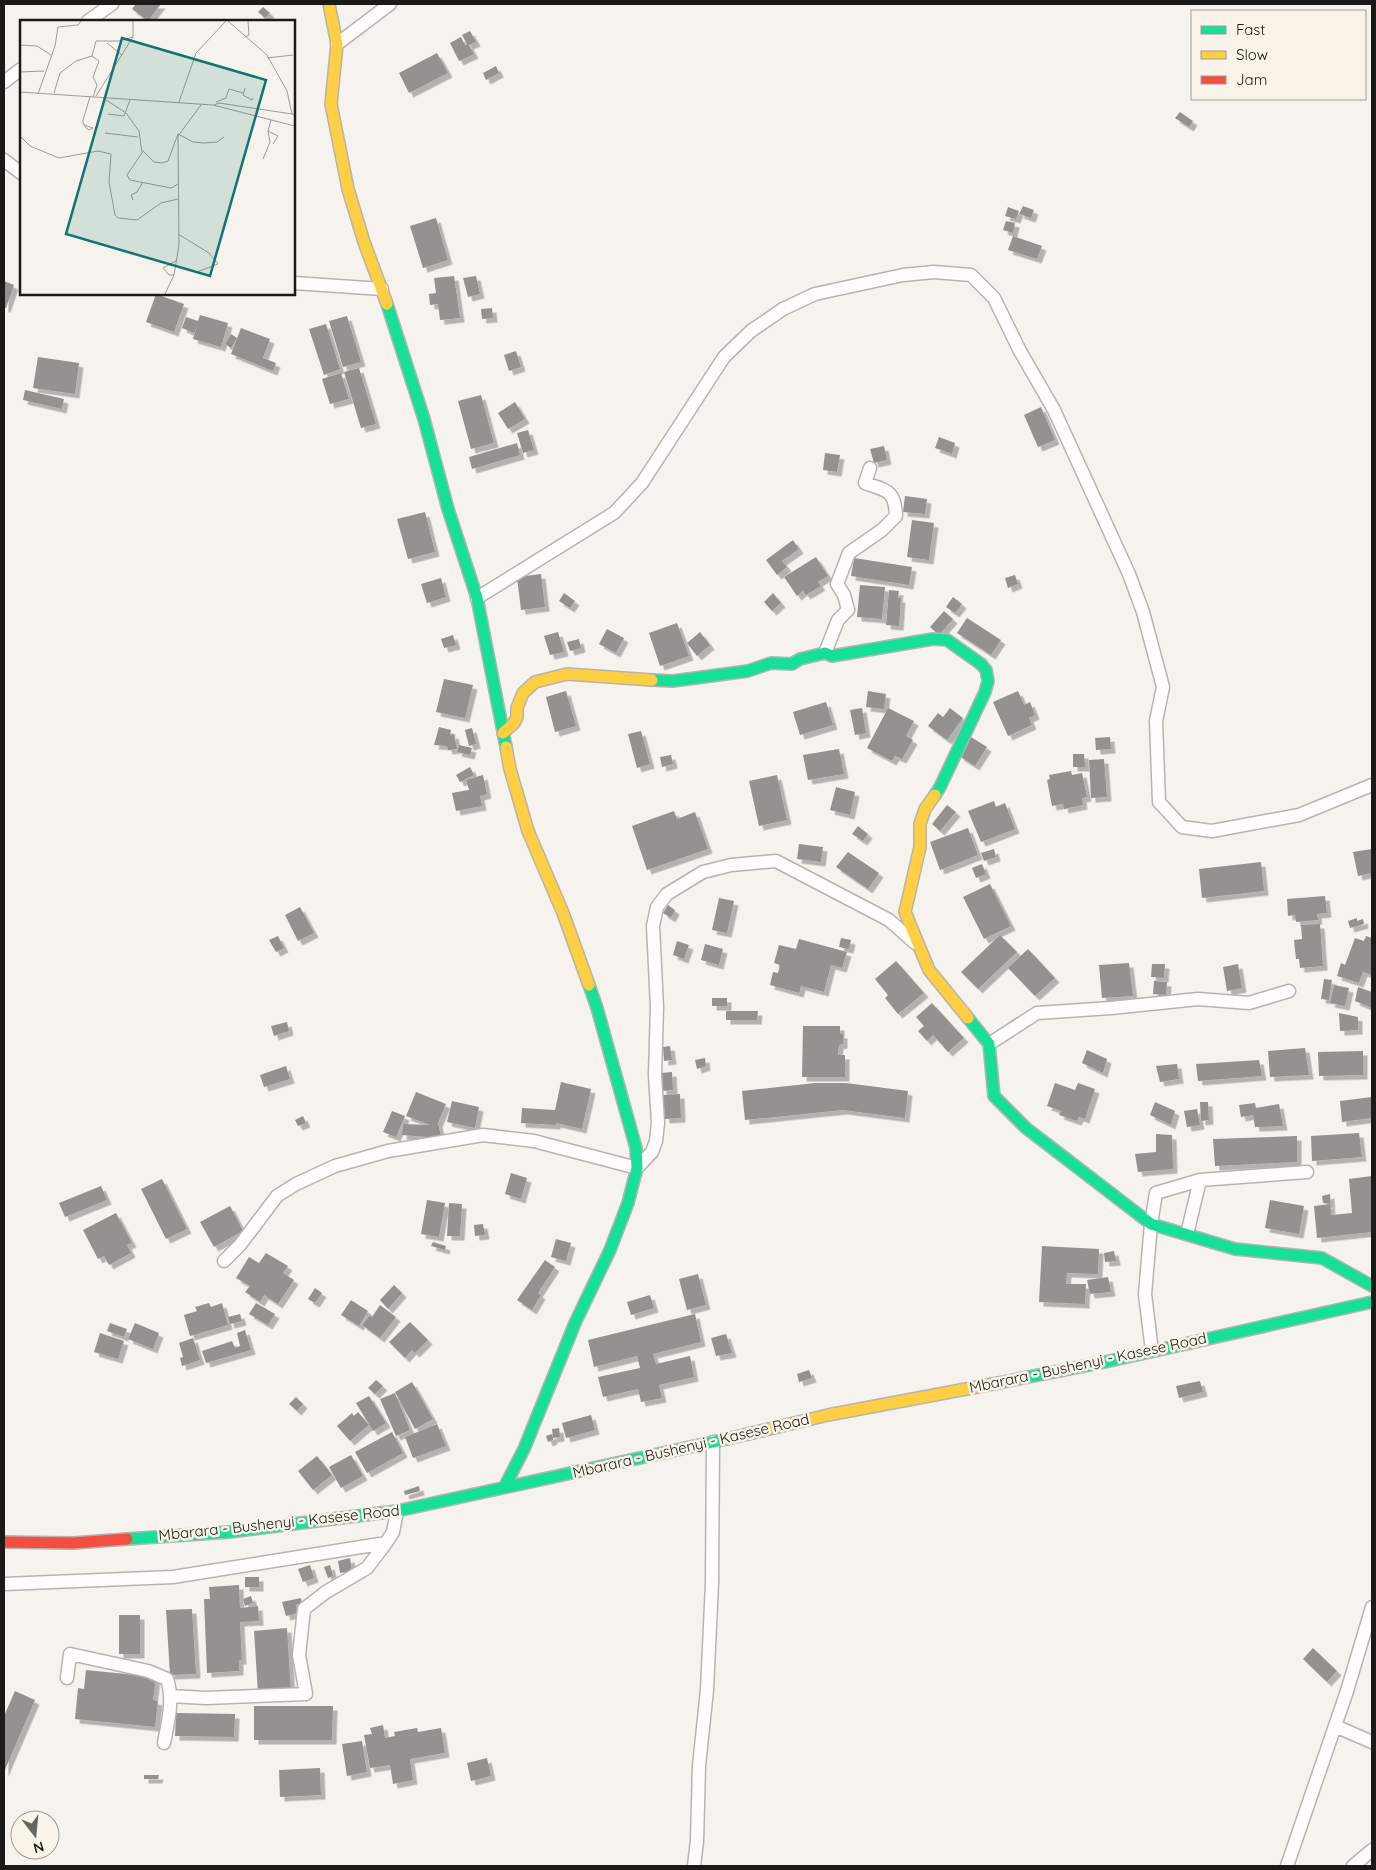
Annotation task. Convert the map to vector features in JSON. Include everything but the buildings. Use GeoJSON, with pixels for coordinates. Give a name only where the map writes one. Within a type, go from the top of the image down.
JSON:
{"type":"FeatureCollection","features":[{"type":"Feature","properties":{"kind":"main road"},"geometry":{"type":"LineString","coordinates":[[329,4],[337,44],[331,104],[348,189],[424,419],[448,509],[477,598],[510,769],[528,831],[563,913],[597,1008],[636,1148],[637,1168],[628,1203],[610,1250],[575,1323],[524,1449],[505,1486]]}},
{"type":"Feature","properties":{"kind":"main road"},"geometry":{"type":"LineString","coordinates":[[503,733],[514,723],[523,693],[535,682],[567,674],[673,681],[748,671],[771,663],[792,664],[800,659],[825,653],[832,656],[942,639],[955,645],[981,664],[986,670],[988,681],[940,787],[925,809],[920,824],[920,847],[904,912],[929,970],[988,1044],[994,1096],[1026,1128],[1151,1224],[1235,1249],[1322,1258],[1372,1286]]}},
{"type":"Feature","properties":{"kind":"main road","name":"Mbarara - Bushenyi - Kasese Road"},"geometry":{"type":"LineString","coordinates":[[4,1542],[73,1543],[229,1532],[398,1511],[828,1415],[1105,1362],[1372,1302]]}},
{"type":"Feature","properties":{"kind":"street"},"geometry":{"type":"LineString","coordinates":[[89,20],[112,4]]}},
{"type":"Feature","properties":{"kind":"street"},"geometry":{"type":"LineString","coordinates":[[337,44],[390,4]]}},
{"type":"Feature","properties":{"kind":"street"},"geometry":{"type":"LineString","coordinates":[[4,82],[20,70]]}},
{"type":"Feature","properties":{"kind":"street"},"geometry":{"type":"LineString","coordinates":[[4,160],[20,172]]}},
{"type":"Feature","properties":{"kind":"street"},"geometry":{"type":"LineString","coordinates":[[477,598],[614,513],[642,483],[724,357],[751,332],[783,309],[815,294],[903,275],[934,272],[970,275],[994,298],[1020,351],[1054,410],[1129,574],[1143,612],[1163,687],[1156,721],[1159,802],[1182,827],[1212,831],[1299,815],[1372,785]]}},
{"type":"Feature","properties":{"kind":"street"},"geometry":{"type":"LineString","coordinates":[[295,283],[382,289]]}},
{"type":"Feature","properties":{"kind":"street"},"geometry":{"type":"LineString","coordinates":[[825,653],[838,620],[848,610],[844,595],[837,584],[849,553],[882,530],[896,516],[896,502],[889,492],[865,483],[870,468]]}},
{"type":"Feature","properties":{"kind":"street"},"geometry":{"type":"LineString","coordinates":[[224,1261],[240,1245],[277,1196],[296,1184],[335,1166],[388,1151],[483,1135],[534,1140],[637,1168],[652,1152],[656,1141],[658,1123],[655,1075],[657,1007],[653,926],[657,907],[667,894],[703,872],[731,865],[776,861],[889,920],[919,946]]}},
{"type":"Feature","properties":{"kind":"street"},"geometry":{"type":"LineString","coordinates":[[988,1044],[1037,1013],[1198,999],[1249,1003],[1289,991]]}},
{"type":"Feature","properties":{"kind":"street"},"geometry":{"type":"LineString","coordinates":[[1152,1351],[1144,1294],[1156,1193],[1200,1180],[1307,1172]]}},
{"type":"Feature","properties":{"kind":"street"},"geometry":{"type":"LineString","coordinates":[[1187,1234],[1200,1180]]}},
{"type":"Feature","properties":{"kind":"street"},"geometry":{"type":"LineString","coordinates":[[694,1866],[697,1841],[699,1766],[707,1690],[711,1592],[713,1442]]}},
{"type":"Feature","properties":{"kind":"street"},"geometry":{"type":"LineString","coordinates":[[170,1696],[206,1698],[306,1694],[299,1654],[304,1609],[326,1592],[367,1568],[393,1532],[398,1511]]}},
{"type":"Feature","properties":{"kind":"street"},"geometry":{"type":"LineString","coordinates":[[4,1584],[173,1577],[386,1543]]}},
{"type":"Feature","properties":{"kind":"street"},"geometry":{"type":"LineString","coordinates":[[1287,1866],[1335,1726],[1372,1607]]}},
{"type":"Feature","properties":{"kind":"street"},"geometry":{"type":"LineString","coordinates":[[67,1678],[70,1654],[148,1671],[168,1679],[170,1713],[164,1744]]}},
{"type":"Feature","properties":{"kind":"street"},"geometry":{"type":"LineString","coordinates":[[1335,1726],[1372,1742]]}},
{"type":"Feature","properties":{"kind":"street"},"geometry":{"type":"LineString","coordinates":[[1353,1866],[1372,1850]]}},
{"type":"Feature","properties":{"kind":"traffic: fast"},"geometry":{"type":"LineString","coordinates":[[387,304],[424,419],[448,509],[477,598],[506,747]]}},
{"type":"Feature","properties":{"kind":"traffic: fast"},"geometry":{"type":"LineString","coordinates":[[652,680],[673,681],[748,671],[771,663],[792,664],[800,659],[825,653],[832,656],[933,639],[947,640],[981,664],[986,670],[988,681],[985,692],[935,795]]}},
{"type":"Feature","properties":{"kind":"traffic: fast"},"geometry":{"type":"LineString","coordinates":[[505,1486],[524,1449],[575,1323],[610,1250],[628,1203],[637,1168],[636,1148],[589,985]]}},
{"type":"Feature","properties":{"kind":"traffic: fast"},"geometry":{"type":"LineString","coordinates":[[968,1018],[989,1044],[994,1096],[1026,1128],[1151,1224],[1235,1249],[1322,1258],[1372,1286]]}},
{"type":"Feature","properties":{"kind":"traffic: fast"},"geometry":{"type":"LineString","coordinates":[[998,1383],[1105,1362],[1372,1302]]}},
{"type":"Feature","properties":{"kind":"traffic: fast"},"geometry":{"type":"LineString","coordinates":[[127,1539],[229,1532],[397,1511],[727,1439]]}},
{"type":"Feature","properties":{"kind":"traffic: slow"},"geometry":{"type":"LineString","coordinates":[[329,4],[337,44],[331,104],[348,189],[364,242],[387,304]]}},
{"type":"Feature","properties":{"kind":"traffic: slow"},"geometry":{"type":"LineString","coordinates":[[503,733],[514,723],[523,693],[535,682],[567,674],[652,680]]}},
{"type":"Feature","properties":{"kind":"traffic: slow"},"geometry":{"type":"LineString","coordinates":[[506,747],[510,769],[528,831],[563,913],[589,985]]}},
{"type":"Feature","properties":{"kind":"traffic: slow"},"geometry":{"type":"LineString","coordinates":[[935,795],[925,809],[920,824],[920,847],[905,912],[929,970],[968,1018]]}},
{"type":"Feature","properties":{"kind":"traffic: slow"},"geometry":{"type":"LineString","coordinates":[[727,1439],[828,1415],[998,1383]]}},
{"type":"Feature","properties":{"kind":"traffic: jam"},"geometry":{"type":"LineString","coordinates":[[4,1542],[73,1543],[127,1539]]}}]}
